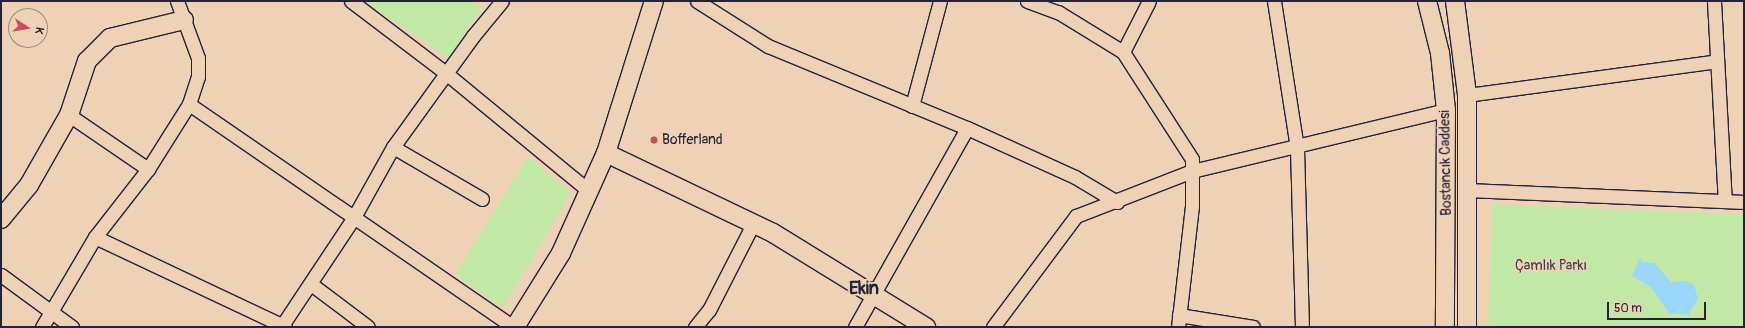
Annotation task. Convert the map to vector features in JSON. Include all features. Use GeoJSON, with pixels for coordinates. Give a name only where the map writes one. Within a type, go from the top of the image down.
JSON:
{"type":"FeatureCollection","features":[{"type":"Feature","properties":{"kind":"street"},"geometry":{"type":"LineString","coordinates":[[42,327],[95,237],[148,169],[189,104],[198,77],[198,58],[177,1]]}},
{"type":"Feature","properties":{"kind":"street"},"geometry":{"type":"LineString","coordinates":[[351,1],[447,74],[589,191]]}},
{"type":"Feature","properties":{"kind":"street"},"geometry":{"type":"LineString","coordinates":[[95,237],[282,326],[354,217],[393,147],[502,1]]}},
{"type":"Feature","properties":{"kind":"street"},"geometry":{"type":"LineString","coordinates":[[189,104],[514,327],[561,253],[606,153],[654,1]]}},
{"type":"Feature","properties":{"kind":"street"},"geometry":{"type":"LineString","coordinates":[[697,1],[768,46],[967,128],[1075,177],[1117,202]]}},
{"type":"Feature","properties":{"kind":"street"},"geometry":{"type":"LineString","coordinates":[[912,106],[940,1]]}},
{"type":"Feature","properties":{"kind":"street"},"geometry":{"type":"LineString","coordinates":[[1027,1],[1058,12],[1123,52],[1192,159],[1192,206],[1178,321],[1253,327]]}},
{"type":"Feature","properties":{"kind":"street"},"geometry":{"type":"LineString","coordinates":[[1123,52],[1149,1]]}},
{"type":"Feature","properties":{"kind":"street"},"geometry":{"type":"LineString","coordinates":[[1274,1],[1297,148],[1302,327]]}},
{"type":"Feature","properties":{"kind":"street","name":"Bostancık Caddesi"},"geometry":{"type":"LineString","coordinates":[[1427,1],[1440,53],[1446,110],[1445,327]]}},
{"type":"Feature","properties":{"kind":"street","name":"Bostancık Caddesi"},"geometry":{"type":"LineString","coordinates":[[1455,1],[1467,95],[1467,327]]}},
{"type":"Feature","properties":{"kind":"street"},"geometry":{"type":"LineString","coordinates":[[1714,1],[1725,201]]}},
{"type":"Feature","properties":{"kind":"street"},"geometry":{"type":"LineString","coordinates":[[1,219],[29,185],[69,115],[86,61],[110,38],[184,20]]}},
{"type":"Feature","properties":{"kind":"street"},"geometry":{"type":"LineString","coordinates":[[1467,95],[1717,61]]}},
{"type":"Feature","properties":{"kind":"street"},"geometry":{"type":"LineString","coordinates":[[993,327],[1076,216],[1117,202],[1192,171],[1297,148],[1446,110]]}},
{"type":"Feature","properties":{"kind":"street"},"geometry":{"type":"LineString","coordinates":[[69,115],[148,169]]}},
{"type":"Feature","properties":{"kind":"street"},"geometry":{"type":"LineString","coordinates":[[855,327],[967,128]]}},
{"type":"Feature","properties":{"kind":"street"},"geometry":{"type":"LineString","coordinates":[[393,147],[482,198]]}},
{"type":"Feature","properties":{"kind":"street"},"geometry":{"type":"LineString","coordinates":[[606,153],[753,224],[926,327]]}},
{"type":"Feature","properties":{"kind":"street"},"geometry":{"type":"LineString","coordinates":[[1468,190],[1744,202]]}},
{"type":"Feature","properties":{"kind":"street"},"geometry":{"type":"LineString","coordinates":[[695,327],[709,310],[753,224]]}},
{"type":"Feature","properties":{"kind":"street"},"geometry":{"type":"LineString","coordinates":[[1,275],[72,327]]}},
{"type":"Feature","properties":{"kind":"street"},"geometry":{"type":"LineString","coordinates":[[311,284],[368,327]]}},
{"type":"Feature","properties":{"kind":"green space"},"geometry":{"type":"Polygon","coordinates":[[[365,1],[469,1],[482,7],[448,58],[365,1]]]}},
{"type":"Feature","properties":{"kind":"green space"},"geometry":{"type":"Polygon","coordinates":[[[528,157],[571,193],[503,308],[455,274],[528,157]]]}},
{"type":"Feature","properties":{"kind":"green space","name":"Çamlık Parkı"},"geometry":{"type":"Polygon","coordinates":[[[1492,204],[1744,214],[1744,327],[1493,327],[1488,322],[1492,204]]]}},
{"type":"Feature","properties":{"kind":"water"},"geometry":{"type":"Polygon","coordinates":[[[1640,258],[1642,262],[1655,263],[1671,282],[1687,281],[1694,285],[1698,299],[1688,315],[1669,313],[1651,287],[1632,276],[1640,258]]]}},
{"type":"Feature","properties":{"kind":"place","name":"Bofferland"},"geometry":{"type":"Point","coordinates":[654,140]}},
{"type":"Feature","properties":{"kind":"district","name":"Ekin"},"geometry":{"type":"Point","coordinates":[864,289]}}]}
